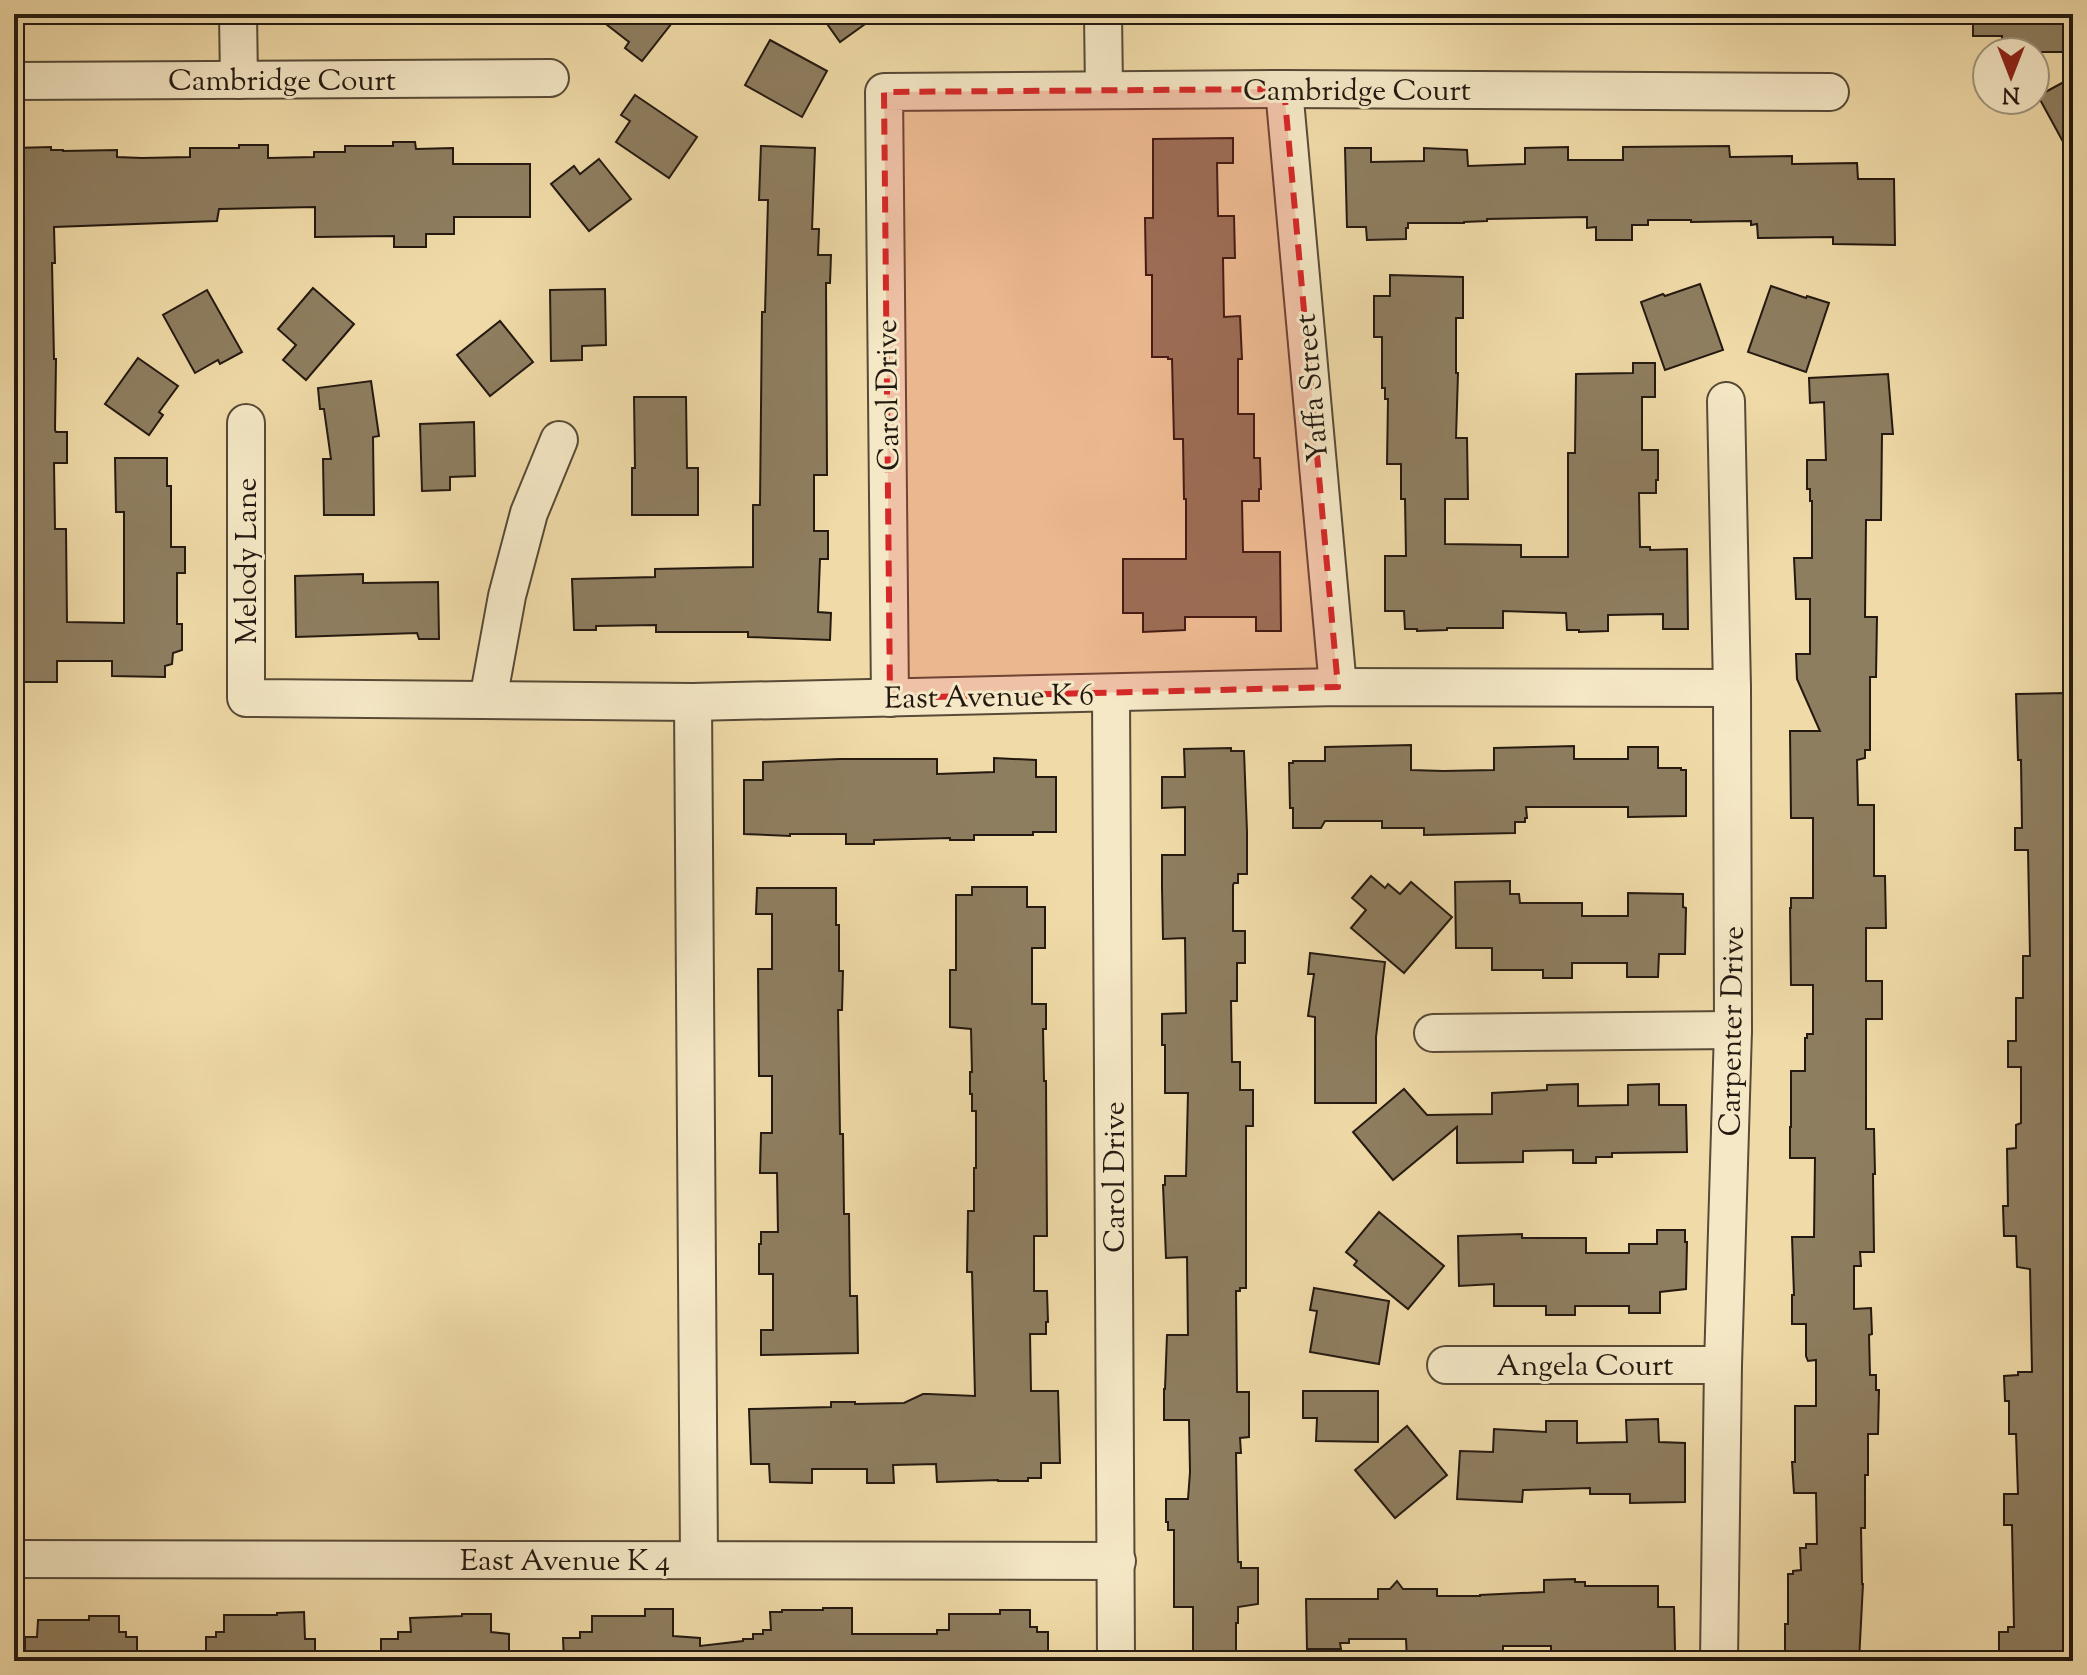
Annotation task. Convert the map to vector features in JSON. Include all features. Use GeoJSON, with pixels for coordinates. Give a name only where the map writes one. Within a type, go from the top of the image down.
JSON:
{"type":"FeatureCollection","features":[{"type":"Feature","properties":{"kind":"street"},"geometry":{"type":"LineString","coordinates":[[238,14],[239,80]]}},
{"type":"Feature","properties":{"kind":"street"},"geometry":{"type":"LineString","coordinates":[[1103,14],[1104,90]]}},
{"type":"Feature","properties":{"kind":"street","name":"Cambridge Court"},"geometry":{"type":"LineString","coordinates":[[14,81],[550,78]]}},
{"type":"Feature","properties":{"kind":"street","name":"Cambridge Court"},"geometry":{"type":"LineString","coordinates":[[884,92],[1284,89],[1830,92]]}},
{"type":"Feature","properties":{"kind":"street","name":"Yaffa Street"},"geometry":{"type":"LineString","coordinates":[[1284,89],[1338,687]]}},
{"type":"Feature","properties":{"kind":"street","name":"Carol Drive"},"geometry":{"type":"LineString","coordinates":[[884,92],[890,698]]}},
{"type":"Feature","properties":{"kind":"street","name":"Carpenter Drive"},"geometry":{"type":"LineString","coordinates":[[1719,1661],[1723,1365],[1733,1030],[1732,688],[1726,401]]}},
{"type":"Feature","properties":{"kind":"street","name":"Melody Lane"},"geometry":{"type":"LineString","coordinates":[[246,423],[246,698]]}},
{"type":"Feature","properties":{"kind":"street"},"geometry":{"type":"LineString","coordinates":[[488,700],[507,596],[529,513],[559,440]]}},
{"type":"Feature","properties":{"kind":"street","name":"East Avenue K 6"},"geometry":{"type":"LineString","coordinates":[[246,698],[693,702],[1338,687],[1732,688]]}},
{"type":"Feature","properties":{"kind":"street","name":"Carol Drive"},"geometry":{"type":"LineString","coordinates":[[1111,694],[1116,1661]]}},
{"type":"Feature","properties":{"kind":"street"},"geometry":{"type":"LineString","coordinates":[[693,702],[699,1560]]}},
{"type":"Feature","properties":{"kind":"street"},"geometry":{"type":"LineString","coordinates":[[1433,1033],[1733,1030]]}},
{"type":"Feature","properties":{"kind":"street","name":"Angela Court"},"geometry":{"type":"LineString","coordinates":[[1446,1365],[1723,1365]]}},
{"type":"Feature","properties":{"kind":"street","name":"East Avenue K 4"},"geometry":{"type":"LineString","coordinates":[[14,1559],[1117,1561]]}},
{"type":"Feature","properties":{"kind":"highlighted area"},"geometry":{"type":"Polygon","coordinates":[[[1284,89],[1338,687],[890,698],[884,92],[1284,89]]]}},
{"type":"Feature","properties":{"kind":"building"},"geometry":{"type":"Polygon","coordinates":[[[593,14],[679,14],[642,61],[625,48],[629,42],[593,14]]]}},
{"type":"Feature","properties":{"kind":"building"},"geometry":{"type":"Polygon","coordinates":[[[820,14],[879,14],[840,42],[820,14]]]}},
{"type":"Feature","properties":{"kind":"building"},"geometry":{"type":"Polygon","coordinates":[[[1973,14],[2073,14],[2073,52],[2051,52],[2051,36],[1973,36],[1973,14]]]}},
{"type":"Feature","properties":{"kind":"building"},"geometry":{"type":"Polygon","coordinates":[[[770,40],[827,71],[802,117],[745,85],[770,40]]]}},
{"type":"Feature","properties":{"kind":"building"},"geometry":{"type":"Polygon","coordinates":[[[2073,77],[2073,160],[2049,116],[2051,89],[2073,77]]]}},
{"type":"Feature","properties":{"kind":"building"},"geometry":{"type":"Polygon","coordinates":[[[635,95],[697,137],[669,178],[616,142],[630,121],[621,115],[635,95]]]}},
{"type":"Feature","properties":{"kind":"building"},"geometry":{"type":"Polygon","coordinates":[[[1233,138],[1233,163],[1217,163],[1218,216],[1234,216],[1235,258],[1223,258],[1224,317],[1240,316],[1242,359],[1238,359],[1238,414],[1254,414],[1254,458],[1260,458],[1261,489],[1259,501],[1242,501],[1243,552],[1280,552],[1281,631],[1256,631],[1256,617],[1185,617],[1185,630],[1143,632],[1143,613],[1123,613],[1123,559],[1186,559],[1183,439],[1174,439],[1172,359],[1152,357],[1152,275],[1146,275],[1145,218],[1153,218],[1153,139],[1233,138]]]}},
{"type":"Feature","properties":{"kind":"building"},"geometry":{"type":"Polygon","coordinates":[[[393,142],[415,142],[416,149],[453,148],[453,164],[530,164],[530,217],[454,217],[454,234],[426,234],[426,247],[394,247],[394,236],[315,237],[315,207],[219,209],[217,221],[54,227],[55,430],[67,432],[67,463],[54,463],[55,529],[66,529],[67,622],[124,623],[124,512],[116,512],[115,458],[167,458],[167,486],[171,486],[171,547],[185,547],[185,573],[177,573],[177,624],[182,624],[182,650],[173,653],[172,664],[165,666],[165,677],[112,676],[112,661],[57,661],[57,682],[14,682],[14,148],[117,150],[117,157],[142,158],[190,157],[190,148],[268,145],[268,158],[314,157],[314,152],[345,152],[345,146],[393,146],[393,142]]]}},
{"type":"Feature","properties":{"kind":"building"},"geometry":{"type":"Polygon","coordinates":[[[761,146],[815,148],[812,229],[819,229],[818,255],[831,255],[830,283],[826,283],[827,475],[814,475],[814,531],[828,531],[828,559],[820,559],[818,612],[831,613],[830,640],[748,637],[748,632],[656,632],[656,625],[596,626],[596,630],[574,630],[572,579],[655,577],[655,569],[753,567],[753,505],[760,505],[762,312],[765,312],[768,200],[759,200],[761,146]]]}},
{"type":"Feature","properties":{"kind":"building"},"geometry":{"type":"Polygon","coordinates":[[[1729,146],[1730,157],[1792,156],[1792,164],[1857,163],[1858,179],[1894,179],[1895,245],[1833,244],[1833,237],[1758,238],[1757,224],[1751,225],[1751,221],[1648,220],[1648,225],[1632,225],[1632,240],[1596,240],[1596,227],[1587,228],[1587,217],[1408,223],[1406,239],[1367,240],[1366,227],[1347,227],[1345,148],[1371,148],[1371,162],[1424,161],[1424,148],[1467,150],[1468,166],[1525,164],[1525,148],[1568,147],[1568,160],[1623,160],[1623,147],[1729,146]]]}},
{"type":"Feature","properties":{"kind":"building"},"geometry":{"type":"Polygon","coordinates":[[[599,159],[631,199],[589,231],[551,184],[574,166],[580,174],[599,159]]]}},
{"type":"Feature","properties":{"kind":"building"},"geometry":{"type":"Polygon","coordinates":[[[1390,275],[1463,277],[1463,318],[1456,318],[1456,438],[1467,438],[1468,499],[1445,499],[1445,544],[1521,545],[1521,557],[1568,557],[1568,453],[1575,453],[1576,374],[1633,373],[1633,363],[1655,363],[1655,397],[1642,397],[1642,450],[1658,450],[1658,480],[1656,493],[1639,493],[1640,547],[1650,547],[1650,550],[1687,549],[1688,629],[1663,629],[1663,614],[1608,615],[1608,631],[1579,632],[1567,630],[1566,613],[1503,611],[1503,628],[1417,631],[1405,629],[1404,611],[1385,611],[1385,556],[1406,556],[1401,464],[1387,464],[1388,399],[1385,399],[1385,388],[1382,388],[1382,337],[1374,337],[1374,296],[1390,296],[1390,275]]]}},
{"type":"Feature","properties":{"kind":"building"},"geometry":{"type":"Polygon","coordinates":[[[1700,284],[1723,350],[1665,370],[1641,302],[1700,284]]]}},
{"type":"Feature","properties":{"kind":"building"},"geometry":{"type":"Polygon","coordinates":[[[1771,286],[1829,303],[1806,372],[1748,352],[1771,286]]]}},
{"type":"Feature","properties":{"kind":"building"},"geometry":{"type":"Polygon","coordinates":[[[313,288],[354,324],[306,380],[283,360],[296,345],[278,329],[313,288]]]}},
{"type":"Feature","properties":{"kind":"building"},"geometry":{"type":"Polygon","coordinates":[[[605,289],[606,345],[582,346],[582,360],[551,361],[550,290],[605,289]]]}},
{"type":"Feature","properties":{"kind":"building"},"geometry":{"type":"Polygon","coordinates":[[[207,290],[242,352],[220,364],[218,360],[195,373],[163,315],[207,290]]]}},
{"type":"Feature","properties":{"kind":"building"},"geometry":{"type":"Polygon","coordinates":[[[500,321],[533,362],[490,396],[457,355],[500,321]]]}},
{"type":"Feature","properties":{"kind":"building"},"geometry":{"type":"Polygon","coordinates":[[[138,358],[178,386],[159,412],[163,415],[149,435],[105,404],[138,358]]]}},
{"type":"Feature","properties":{"kind":"building"},"geometry":{"type":"Polygon","coordinates":[[[1888,374],[1893,434],[1882,434],[1881,520],[1866,520],[1865,617],[1877,617],[1876,677],[1870,677],[1870,750],[1865,750],[1865,758],[1857,760],[1858,805],[1874,805],[1874,876],[1885,876],[1886,928],[1866,928],[1866,981],[1882,981],[1882,1019],[1866,1019],[1866,1129],[1874,1129],[1874,1252],[1860,1252],[1861,1266],[1854,1266],[1854,1309],[1871,1308],[1870,1375],[1876,1375],[1876,1390],[1879,1390],[1878,1434],[1868,1434],[1865,1528],[1861,1528],[1863,1584],[1859,1661],[1800,1661],[1801,1658],[1785,1658],[1788,1574],[1801,1570],[1800,1548],[1806,1548],[1806,1544],[1817,1544],[1816,1493],[1794,1493],[1792,1462],[1795,1462],[1795,1406],[1816,1406],[1816,1360],[1808,1361],[1806,1356],[1806,1324],[1792,1324],[1792,1237],[1814,1237],[1815,1158],[1790,1158],[1791,1071],[1805,1071],[1805,1038],[1807,1034],[1813,1034],[1813,985],[1791,985],[1790,908],[1791,898],[1813,898],[1813,818],[1791,818],[1790,731],[1820,731],[1797,679],[1796,654],[1810,654],[1810,599],[1796,599],[1794,558],[1812,558],[1812,501],[1810,489],[1807,489],[1807,460],[1826,460],[1824,402],[1810,403],[1809,378],[1888,374]]]}},
{"type":"Feature","properties":{"kind":"building"},"geometry":{"type":"Polygon","coordinates":[[[371,381],[379,436],[373,437],[374,515],[324,515],[323,459],[331,459],[318,388],[371,381]]]}},
{"type":"Feature","properties":{"kind":"building"},"geometry":{"type":"Polygon","coordinates":[[[634,397],[686,397],[687,468],[698,468],[698,515],[632,515],[634,397]]]}},
{"type":"Feature","properties":{"kind":"building"},"geometry":{"type":"Polygon","coordinates":[[[474,422],[475,476],[450,477],[450,490],[422,491],[420,424],[474,422]]]}},
{"type":"Feature","properties":{"kind":"building"},"geometry":{"type":"Polygon","coordinates":[[[363,574],[363,583],[438,582],[439,639],[419,639],[417,633],[296,637],[295,576],[363,574]]]}},
{"type":"Feature","properties":{"kind":"building"},"geometry":{"type":"Polygon","coordinates":[[[2065,693],[2066,729],[2073,729],[2073,816],[2067,816],[2067,862],[2073,862],[2073,985],[2068,985],[2069,1060],[2073,1060],[2073,1153],[2068,1153],[2068,1188],[2069,1237],[2073,1237],[2073,1359],[2070,1359],[2073,1492],[2070,1492],[2073,1661],[1999,1661],[1999,1632],[2008,1632],[2008,1627],[2014,1627],[2012,1525],[2004,1525],[2004,1494],[2018,1494],[2016,1434],[2009,1434],[2009,1401],[2005,1401],[2004,1376],[2032,1372],[2030,1269],[2017,1267],[2016,1236],[2004,1236],[2003,1206],[2008,1206],[2007,1149],[2016,1148],[2016,1125],[2021,1123],[2021,1067],[2008,1067],[2008,1041],[2016,1041],[2016,998],[2023,998],[2023,956],[2030,956],[2028,850],[2015,850],[2015,828],[2022,828],[2016,694],[2065,693]]]}},
{"type":"Feature","properties":{"kind":"building"},"geometry":{"type":"Polygon","coordinates":[[[1411,745],[1411,770],[1443,771],[1494,770],[1494,748],[1574,746],[1574,759],[1628,759],[1628,747],[1658,747],[1658,768],[1686,770],[1686,816],[1628,817],[1628,807],[1526,807],[1527,818],[1525,822],[1515,822],[1515,833],[1424,835],[1424,828],[1382,828],[1382,821],[1325,821],[1321,828],[1293,828],[1289,763],[1325,761],[1325,747],[1411,745]]]}},
{"type":"Feature","properties":{"kind":"building"},"geometry":{"type":"Polygon","coordinates":[[[1231,748],[1231,751],[1244,751],[1247,832],[1247,874],[1238,874],[1238,883],[1233,885],[1233,931],[1245,931],[1245,963],[1237,963],[1237,1001],[1231,1001],[1232,1062],[1240,1062],[1240,1090],[1253,1090],[1253,1126],[1246,1126],[1246,1288],[1236,1291],[1237,1392],[1249,1392],[1249,1437],[1240,1438],[1241,1453],[1236,1453],[1238,1562],[1241,1562],[1241,1568],[1258,1568],[1258,1604],[1238,1607],[1236,1661],[1193,1661],[1193,1607],[1174,1607],[1174,1530],[1168,1530],[1166,1522],[1166,1499],[1188,1499],[1190,1472],[1189,1420],[1164,1420],[1167,1335],[1188,1335],[1187,1257],[1166,1258],[1163,1185],[1165,1176],[1186,1176],[1188,1093],[1165,1093],[1162,1014],[1186,1013],[1185,938],[1163,939],[1162,855],[1185,855],[1185,807],[1162,808],[1162,777],[1185,777],[1184,749],[1231,748]]]}},
{"type":"Feature","properties":{"kind":"building"},"geometry":{"type":"Polygon","coordinates":[[[994,758],[1036,760],[1036,777],[1056,777],[1056,832],[974,835],[974,840],[874,840],[874,844],[846,844],[846,834],[744,834],[744,780],[763,780],[763,762],[937,759],[937,774],[994,772],[994,758]]]}},
{"type":"Feature","properties":{"kind":"building"},"geometry":{"type":"Polygon","coordinates":[[[1371,876],[1385,888],[1388,884],[1400,894],[1411,882],[1452,917],[1404,973],[1351,928],[1366,910],[1352,898],[1371,876]]]}},
{"type":"Feature","properties":{"kind":"building"},"geometry":{"type":"Polygon","coordinates":[[[1510,881],[1510,894],[1519,894],[1520,903],[1582,903],[1582,916],[1628,916],[1628,893],[1683,894],[1683,907],[1686,908],[1685,954],[1659,954],[1658,977],[1627,977],[1627,963],[1572,963],[1572,978],[1543,978],[1543,970],[1492,970],[1492,948],[1456,948],[1455,882],[1510,881]]]}},
{"type":"Feature","properties":{"kind":"building"},"geometry":{"type":"Polygon","coordinates":[[[972,887],[1027,887],[1027,907],[1045,907],[1045,948],[1032,948],[1032,1004],[1046,1004],[1046,1029],[1043,1029],[1047,1236],[1034,1236],[1034,1291],[1047,1291],[1048,1322],[1046,1334],[1030,1334],[1031,1391],[1058,1391],[1060,1463],[1041,1463],[1041,1478],[1028,1478],[1028,1481],[937,1482],[936,1464],[893,1465],[894,1483],[867,1483],[867,1469],[812,1469],[812,1483],[770,1482],[769,1464],[751,1464],[749,1409],[831,1407],[831,1402],[904,1403],[923,1394],[975,1396],[972,1272],[967,1272],[968,1211],[974,1211],[976,1168],[976,1111],[972,1111],[970,1094],[971,1029],[950,1027],[950,970],[956,970],[956,895],[972,895],[972,887]]]}},
{"type":"Feature","properties":{"kind":"building"},"geometry":{"type":"Polygon","coordinates":[[[757,888],[836,888],[839,971],[843,971],[842,1010],[838,1010],[840,1134],[843,1134],[844,1214],[849,1214],[850,1296],[857,1296],[858,1353],[761,1355],[761,1330],[773,1330],[773,1274],[759,1274],[759,1244],[761,1232],[778,1232],[777,1173],[760,1173],[761,1133],[772,1133],[772,1076],[759,1076],[758,969],[772,969],[772,914],[756,914],[757,888]]]}},
{"type":"Feature","properties":{"kind":"building"},"geometry":{"type":"Polygon","coordinates":[[[1310,953],[1385,962],[1376,1037],[1376,1103],[1315,1103],[1315,1017],[1308,1016],[1314,974],[1308,974],[1310,953]]]}},
{"type":"Feature","properties":{"kind":"building"},"geometry":{"type":"Polygon","coordinates":[[[1578,1084],[1578,1106],[1628,1105],[1628,1085],[1659,1084],[1659,1105],[1686,1105],[1687,1152],[1612,1153],[1612,1157],[1596,1157],[1596,1163],[1573,1163],[1573,1150],[1523,1151],[1523,1162],[1457,1163],[1457,1127],[1393,1180],[1353,1132],[1404,1089],[1427,1115],[1492,1114],[1492,1093],[1547,1090],[1547,1085],[1578,1084]]]}},
{"type":"Feature","properties":{"kind":"building"},"geometry":{"type":"Polygon","coordinates":[[[1379,1212],[1444,1266],[1408,1309],[1354,1265],[1357,1261],[1346,1252],[1379,1212]]]}},
{"type":"Feature","properties":{"kind":"building"},"geometry":{"type":"Polygon","coordinates":[[[1657,1230],[1685,1230],[1687,1242],[1686,1289],[1660,1292],[1660,1313],[1629,1313],[1629,1306],[1575,1306],[1575,1315],[1546,1315],[1546,1306],[1494,1306],[1494,1284],[1459,1286],[1458,1236],[1522,1234],[1522,1238],[1586,1238],[1586,1253],[1629,1253],[1629,1244],[1657,1244],[1657,1230]]]}},
{"type":"Feature","properties":{"kind":"building"},"geometry":{"type":"Polygon","coordinates":[[[1314,1288],[1389,1301],[1379,1364],[1310,1352],[1317,1311],[1310,1310],[1314,1288]]]}},
{"type":"Feature","properties":{"kind":"building"},"geometry":{"type":"Polygon","coordinates":[[[1303,1391],[1378,1391],[1378,1442],[1316,1441],[1317,1418],[1303,1418],[1303,1391]]]}},
{"type":"Feature","properties":{"kind":"building"},"geometry":{"type":"Polygon","coordinates":[[[1658,1419],[1659,1442],[1685,1443],[1685,1502],[1630,1503],[1630,1494],[1590,1494],[1590,1488],[1523,1490],[1522,1502],[1457,1499],[1460,1451],[1493,1452],[1494,1429],[1546,1432],[1546,1421],[1577,1421],[1577,1443],[1627,1442],[1626,1420],[1658,1419]]]}},
{"type":"Feature","properties":{"kind":"building"},"geometry":{"type":"Polygon","coordinates":[[[1407,1426],[1447,1475],[1395,1518],[1355,1470],[1407,1426]]]}},
{"type":"Feature","properties":{"kind":"building"},"geometry":{"type":"Polygon","coordinates":[[[1575,1579],[1575,1582],[1585,1582],[1585,1586],[1658,1586],[1658,1607],[1674,1607],[1675,1651],[1657,1651],[1657,1661],[1551,1661],[1551,1646],[1503,1646],[1503,1654],[1493,1654],[1493,1661],[1407,1661],[1406,1639],[1349,1639],[1349,1643],[1340,1643],[1341,1649],[1307,1649],[1306,1599],[1378,1599],[1378,1589],[1390,1589],[1397,1581],[1403,1589],[1437,1589],[1437,1596],[1480,1596],[1544,1592],[1544,1580],[1575,1579]]]}},
{"type":"Feature","properties":{"kind":"building"},"geometry":{"type":"Polygon","coordinates":[[[852,1608],[852,1634],[937,1634],[937,1630],[949,1630],[949,1614],[1000,1614],[1000,1610],[1030,1610],[1030,1627],[1037,1627],[1037,1632],[1048,1632],[1048,1661],[564,1661],[563,1638],[580,1638],[580,1632],[592,1632],[592,1616],[645,1616],[645,1609],[673,1609],[673,1636],[700,1638],[700,1646],[753,1639],[753,1634],[771,1630],[770,1612],[852,1608]]]}},
{"type":"Feature","properties":{"kind":"building"},"geometry":{"type":"Polygon","coordinates":[[[304,1612],[305,1639],[315,1639],[315,1661],[206,1661],[206,1637],[216,1637],[216,1632],[224,1632],[224,1615],[304,1612]]]}},
{"type":"Feature","properties":{"kind":"building"},"geometry":{"type":"Polygon","coordinates":[[[491,1614],[491,1632],[509,1634],[509,1661],[381,1661],[381,1639],[398,1639],[398,1632],[411,1632],[410,1618],[491,1614]]]}},
{"type":"Feature","properties":{"kind":"building"},"geometry":{"type":"Polygon","coordinates":[[[89,1616],[119,1616],[119,1632],[126,1632],[126,1637],[137,1637],[137,1661],[25,1661],[25,1637],[37,1637],[38,1620],[89,1620],[89,1616]]]}}]}
